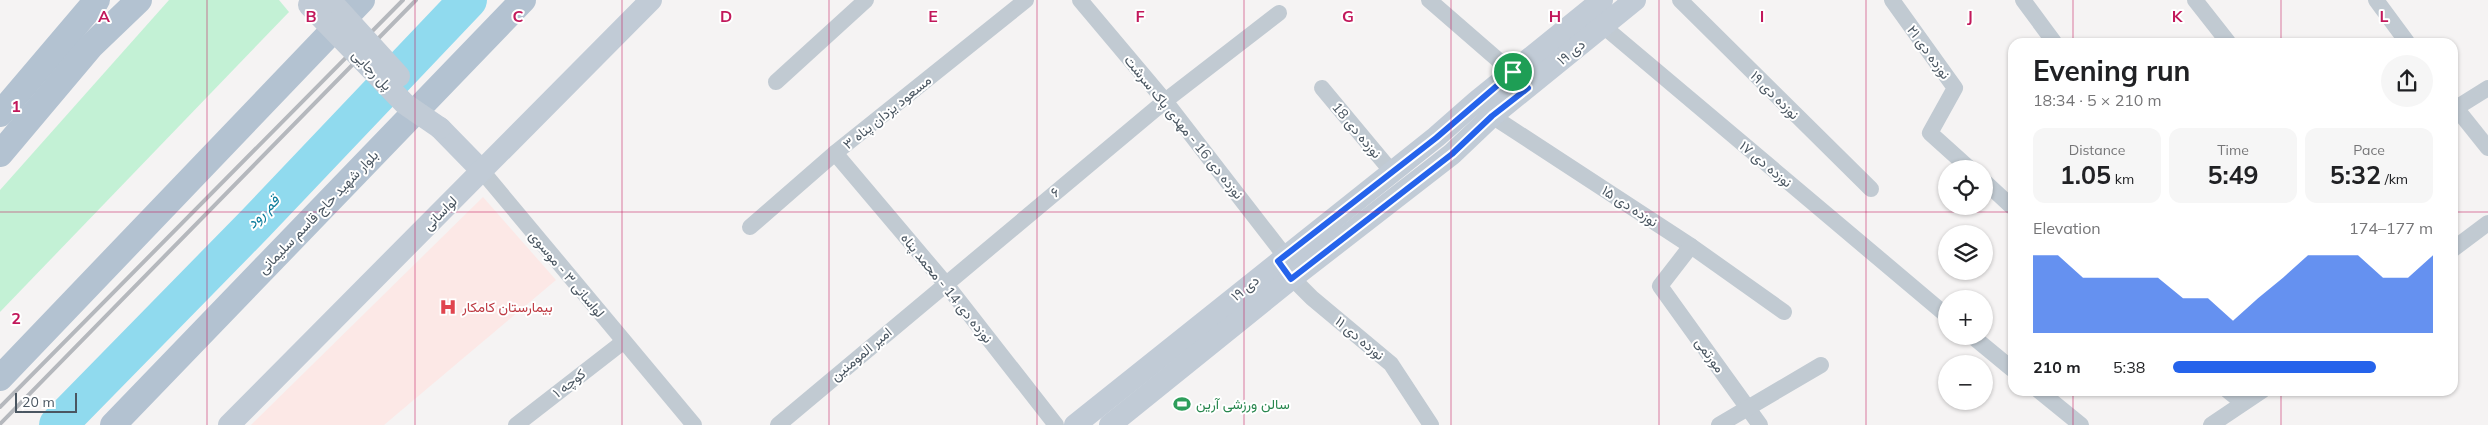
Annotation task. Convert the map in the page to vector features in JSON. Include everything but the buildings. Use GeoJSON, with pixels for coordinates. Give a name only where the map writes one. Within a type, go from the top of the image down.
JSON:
{"type":"FeatureCollection","features":[{"type":"Feature","properties":{"kind":"main road"},"geometry":{"type":"LineString","coordinates":[[4,102],[98,0]]}},
{"type":"Feature","properties":{"kind":"main road"},"geometry":{"type":"LineString","coordinates":[[0,154],[91,46],[139,0]]}},
{"type":"Feature","properties":{"kind":"main road"},"geometry":{"type":"LineString","coordinates":[[0,378],[362,0]]}},
{"type":"Feature","properties":{"kind":"main road","name":"بلوار شهید حاج قاسم سلیمانی"},"geometry":{"type":"LineString","coordinates":[[113,425],[523,0]]}},
{"type":"Feature","properties":{"kind":"main road","name":"لواسانی"},"geometry":{"type":"LineString","coordinates":[[229,425],[651,0]]}},
{"type":"Feature","properties":{"kind":"main road","name":"پل رجایی"},"geometry":{"type":"LineString","coordinates":[[314,2],[414,93],[440,128],[482,171]]}},
{"type":"Feature","properties":{"kind":"main road","name":"۱۹ دی"},"geometry":{"type":"LineString","coordinates":[[1110,425],[1285,265],[1392,172],[1436,138],[1485,108],[1598,13],[1625,3]]}},
{"type":"Feature","properties":{"kind":"main road","name":"۱۹ دی"},"geometry":{"type":"LineString","coordinates":[[1075,425],[1285,265],[1452,154],[1485,108]]}},
{"type":"Feature","properties":{"kind":"street"},"geometry":{"type":"LineString","coordinates":[[776,82],[866,0]]}},
{"type":"Feature","properties":{"kind":"street","name":"۳ مسعود یزدان پناه"},"geometry":{"type":"LineString","coordinates":[[750,227],[834,153],[1026,0]]}},
{"type":"Feature","properties":{"kind":"street","name":"نوزده دی 16 - مهدی پاک سرشت"},"geometry":{"type":"LineString","coordinates":[[1080,0],[1166,102],[1285,265]]}},
{"type":"Feature","properties":{"kind":"street"},"geometry":{"type":"LineString","coordinates":[[1429,0],[1520,80]]}},
{"type":"Feature","properties":{"kind":"street","name":"نوزده دی ۱۹"},"geometry":{"type":"LineString","coordinates":[[1680,0],[1871,189]]}},
{"type":"Feature","properties":{"kind":"street","name":"نوزده دی ۲۱"},"geometry":{"type":"LineString","coordinates":[[1892,0],[1955,88],[1930,133],[1960,160]]}},
{"type":"Feature","properties":{"kind":"street"},"geometry":{"type":"LineString","coordinates":[[2023,0],[2051,38]]}},
{"type":"Feature","properties":{"kind":"street"},"geometry":{"type":"LineString","coordinates":[[2195,0],[2225,38]]}},
{"type":"Feature","properties":{"kind":"street"},"geometry":{"type":"LineString","coordinates":[[2376,0],[2405,38]]}},
{"type":"Feature","properties":{"kind":"street","name":"۶"},"geometry":{"type":"LineString","coordinates":[[945,284],[1166,102],[1279,13]]}},
{"type":"Feature","properties":{"kind":"street","name":"نوزده دی ۱۷"},"geometry":{"type":"LineString","coordinates":[[1598,13],[1938,308]]}},
{"type":"Feature","properties":{"kind":"street","name":"نوزده دی 18"},"geometry":{"type":"LineString","coordinates":[[1322,88],[1392,172]]}},
{"type":"Feature","properties":{"kind":"street"},"geometry":{"type":"LineString","coordinates":[[2458,104],[2488,88]]}},
{"type":"Feature","properties":{"kind":"street","name":"نوزده دی ۱۵"},"geometry":{"type":"LineString","coordinates":[[1485,108],[1691,246],[1784,312]]}},
{"type":"Feature","properties":{"kind":"street"},"geometry":{"type":"LineString","coordinates":[[2458,111],[2488,148]]}},
{"type":"Feature","properties":{"kind":"street","name":"نوزده دی 14 - محمد پناه"},"geometry":{"type":"LineString","coordinates":[[834,153],[945,284],[1056,425]]}},
{"type":"Feature","properties":{"kind":"street","name":"لواسانی ۳ - موسوی"},"geometry":{"type":"LineString","coordinates":[[482,171],[694,425]]}},
{"type":"Feature","properties":{"kind":"street"},"geometry":{"type":"LineString","coordinates":[[1993,189],[2008,203]]}},
{"type":"Feature","properties":{"kind":"street"},"geometry":{"type":"LineString","coordinates":[[2458,246],[2488,223]]}},
{"type":"Feature","properties":{"kind":"street","name":"مورتمی"},"geometry":{"type":"LineString","coordinates":[[1691,246],[1660,286],[1760,425]]}},
{"type":"Feature","properties":{"kind":"street","name":"نوزده دی ۱۱"},"geometry":{"type":"LineString","coordinates":[[1285,265],[1391,364],[1431,425]]}},
{"type":"Feature","properties":{"kind":"street","name":"امیر المومنین"},"geometry":{"type":"LineString","coordinates":[[778,425],[945,284]]}},
{"type":"Feature","properties":{"kind":"street","name":"کوچه ۱"},"geometry":{"type":"LineString","coordinates":[[516,425],[623,342]]}},
{"type":"Feature","properties":{"kind":"street"},"geometry":{"type":"LineString","coordinates":[[1983,345],[2008,366]]}},
{"type":"Feature","properties":{"kind":"street"},"geometry":{"type":"LineString","coordinates":[[1719,425],[1749,409],[1820,365]]}},
{"type":"Feature","properties":{"kind":"street"},"geometry":{"type":"LineString","coordinates":[[2045,396],[2081,425]]}},
{"type":"Feature","properties":{"kind":"street"},"geometry":{"type":"LineString","coordinates":[[2235,396],[2243,403]]}},
{"type":"Feature","properties":{"kind":"street"},"geometry":{"type":"LineString","coordinates":[[2221,422],[2254,396]]}},
{"type":"Feature","properties":{"kind":"shaded area","name":"بیمارستان کامکار"},"geometry":{"type":"Polygon","coordinates":[[[483,197],[556,280],[384,425],[251,425],[483,197]]]}},
{"type":"Feature","properties":{"kind":"green space"},"geometry":{"type":"Polygon","coordinates":[[[169,0],[279,0],[289,12],[0,312],[0,190],[169,0]]]}},
{"type":"Feature","properties":{"kind":"waterway","name":"قم رود"},"geometry":{"type":"LineString","coordinates":[[58,425],[255,224],[468,0]]}},
{"type":"Feature","properties":{"kind":"railway"},"geometry":{"type":"LineString","coordinates":[[0,407],[403,0]]}},
{"type":"Feature","properties":{"kind":"railway"},"geometry":{"type":"LineString","coordinates":[[0,424],[416,0]]}},
{"type":"Feature","properties":{"kind":"place","name":"بیمارستان کامکار"},"geometry":{"type":"Point","coordinates":[448,307]}},
{"type":"Feature","properties":{"kind":"place","name":"سالن ورزشی آرین"},"geometry":{"type":"Point","coordinates":[1182,404]}},
{"type":"Feature","properties":{"kind":"route"},"geometry":{"type":"LineString","coordinates":[[1513,72],[1528,88],[1492,116],[1452,154],[1291,279],[1278,261],[1436,138],[1513,72]]}}]}
